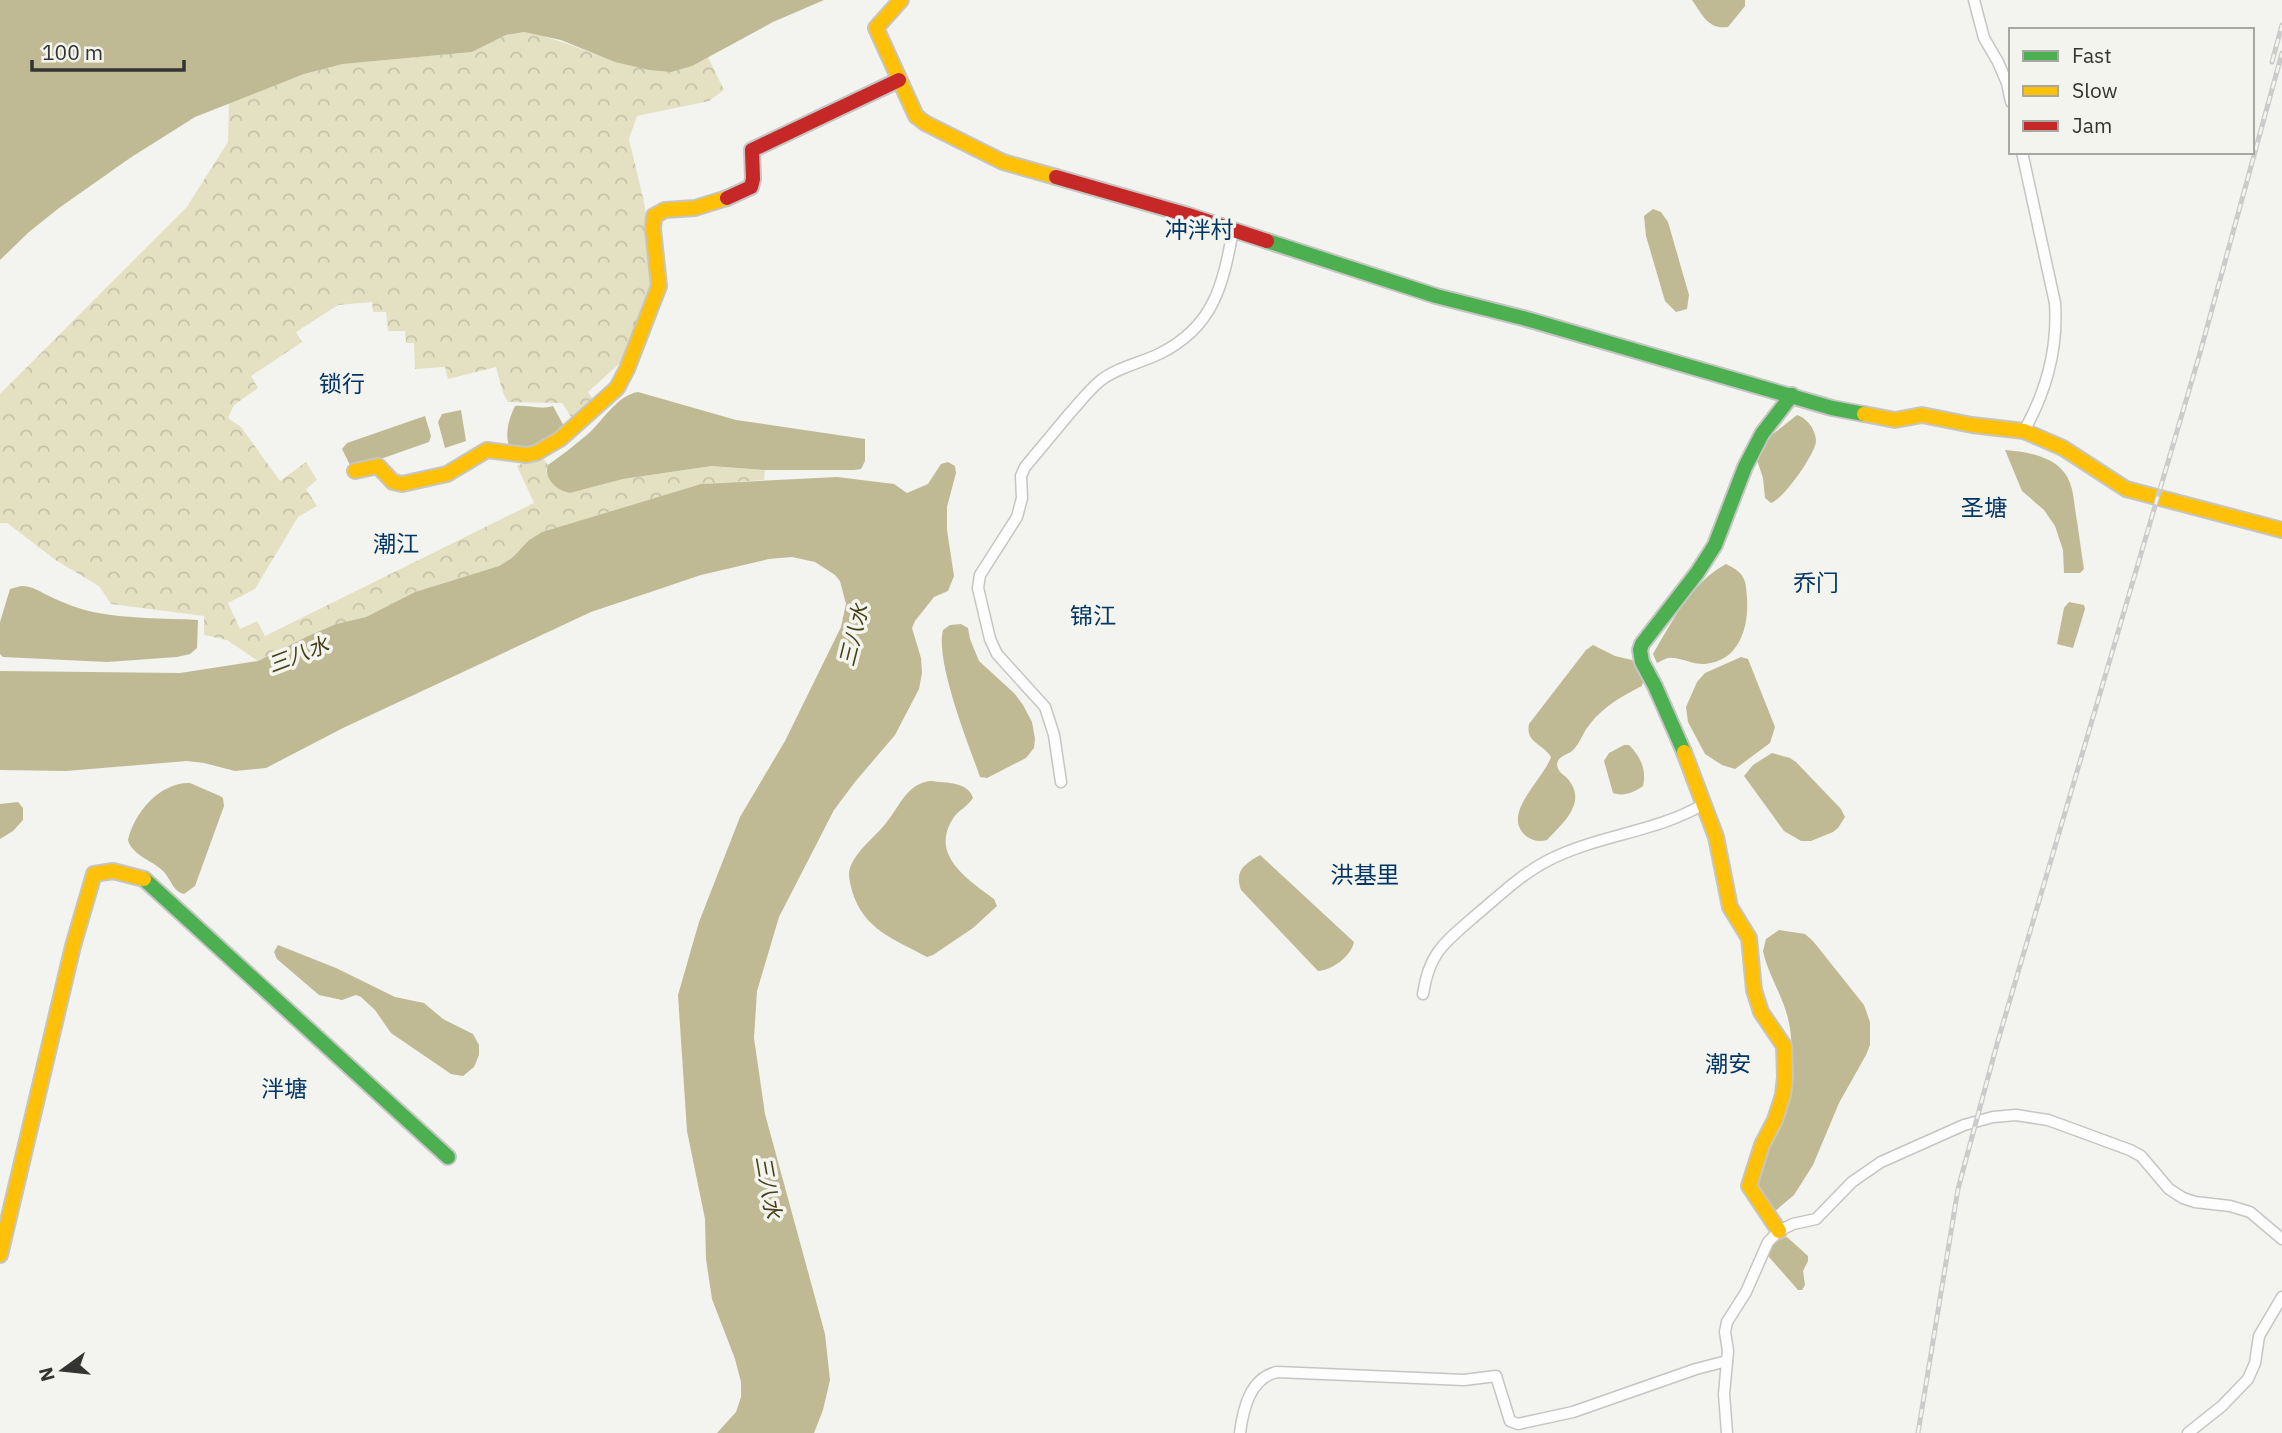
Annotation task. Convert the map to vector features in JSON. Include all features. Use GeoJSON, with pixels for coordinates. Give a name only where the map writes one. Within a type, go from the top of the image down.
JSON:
{"type":"FeatureCollection","features":[{"type":"Feature","properties":{"kind":"street"},"geometry":{"type":"LineString","coordinates":[[901,0],[876,28],[912,112],[920,120],[1003,162],[1233,230],[1436,296],[1523,318],[1832,408],[1895,420],[1922,415],[1972,425],[2024,431],[2063,448],[2117,485],[2135,493],[2282,530]]}},
{"type":"Feature","properties":{"kind":"street"},"geometry":{"type":"LineString","coordinates":[[1974,0],[1984,38],[1998,62],[2009,92]]}},
{"type":"Feature","properties":{"kind":"street"},"geometry":{"type":"LineString","coordinates":[[355,471],[378,466],[393,482],[402,484],[447,474],[487,450],[526,455],[536,453],[560,439],[617,388],[627,369],[659,286],[653,229],[653,219],[657,213],[717,202],[751,187],[754,181],[752,150],[898,80]]}},
{"type":"Feature","properties":{"kind":"street"},"geometry":{"type":"LineString","coordinates":[[2022,154],[2055,303],[2056,321],[2056,338],[2039,404],[2024,431]]}},
{"type":"Feature","properties":{"kind":"street"},"geometry":{"type":"LineString","coordinates":[[1061,782],[1054,735],[1045,707],[997,654],[990,639],[978,588],[980,575],[1017,517],[1023,470],[1081,401],[1100,381],[1161,353],[1188,334],[1204,318],[1218,295],[1226,271],[1233,230]]}},
{"type":"Feature","properties":{"kind":"street"},"geometry":{"type":"LineString","coordinates":[[1779,1231],[1749,1186],[1762,1145],[1775,1120],[1783,1095],[1784,1046],[1761,1012],[1754,990],[1749,938],[1730,907],[1719,850],[1695,777],[1642,662],[1640,650],[1715,545],[1745,467],[1762,434],[1792,395]]}},
{"type":"Feature","properties":{"kind":"street"},"geometry":{"type":"LineString","coordinates":[[1423,994],[1426,972],[1436,951],[1520,878],[1547,860],[1682,817],[1704,804]]}},
{"type":"Feature","properties":{"kind":"street"},"geometry":{"type":"LineString","coordinates":[[0,1255],[73,946],[94,874],[103,870],[111,869],[146,880],[448,1157]]}},
{"type":"Feature","properties":{"kind":"street"},"geometry":{"type":"LineString","coordinates":[[1727,1433],[1724,1394],[1728,1350],[1725,1332],[1728,1319],[1746,1292],[1768,1242],[1779,1231],[1800,1221],[1816,1219],[1852,1182],[1887,1159],[1964,1125],[1993,1116],[2016,1115],[2048,1120],[2130,1150],[2150,1164],[2169,1189],[2183,1198],[2250,1212],[2282,1239]]}},
{"type":"Feature","properties":{"kind":"street"},"geometry":{"type":"LineString","coordinates":[[2188,1433],[2222,1406],[2248,1379],[2255,1363],[2259,1336],[2282,1297]]}},
{"type":"Feature","properties":{"kind":"street"},"geometry":{"type":"LineString","coordinates":[[1240,1433],[1241,1421],[1251,1393],[1265,1376],[1277,1372],[1464,1380],[1496,1376],[1510,1420],[1518,1424],[1573,1412],[1696,1369],[1727,1361]]}},
{"type":"Feature","properties":{"kind":"green space"},"geometry":{"type":"Polygon","coordinates":[[[524,32],[639,67],[662,69],[685,66],[708,57],[724,90],[709,101],[637,116],[629,139],[644,202],[655,277],[623,365],[619,364],[588,392],[595,402],[573,420],[562,403],[508,402],[496,367],[448,379],[445,367],[415,369],[414,343],[406,343],[405,331],[388,331],[386,312],[373,312],[372,302],[338,305],[296,332],[302,342],[251,376],[258,388],[234,405],[228,418],[241,427],[280,481],[306,462],[317,480],[306,489],[317,506],[298,517],[255,589],[228,603],[240,629],[257,621],[265,636],[534,503],[517,466],[541,455],[548,465],[546,471],[564,492],[570,493],[623,479],[712,466],[765,470],[764,480],[701,484],[542,532],[499,566],[415,592],[366,617],[336,624],[258,661],[227,640],[204,635],[204,616],[111,604],[99,586],[57,561],[7,523],[0,523],[0,394],[186,208],[228,142],[229,102],[304,74],[343,64],[472,52],[506,35],[524,32]]]}},
{"type":"Feature","properties":{"kind":"water"},"geometry":{"type":"Polygon","coordinates":[[[0,0],[824,0],[773,22],[692,66],[671,72],[615,62],[561,40],[524,32],[506,35],[472,52],[343,64],[304,74],[195,117],[59,208],[0,260],[0,0]]]}},
{"type":"Feature","properties":{"kind":"water"},"geometry":{"type":"Polygon","coordinates":[[[1692,0],[1745,0],[1745,6],[1728,27],[1721,27],[1706,20],[1692,0]]]}},
{"type":"Feature","properties":{"kind":"water"},"geometry":{"type":"Polygon","coordinates":[[[1653,209],[1661,212],[1668,222],[1689,295],[1687,309],[1676,312],[1665,301],[1646,236],[1644,216],[1653,209]]]}},
{"type":"Feature","properties":{"kind":"water"},"geometry":{"type":"Polygon","coordinates":[[[638,392],[736,420],[865,439],[865,461],[861,469],[854,470],[765,470],[712,466],[623,479],[570,493],[556,487],[549,479],[548,465],[588,434],[623,398],[638,392]]]}},
{"type":"Feature","properties":{"kind":"water"},"geometry":{"type":"Polygon","coordinates":[[[515,406],[553,406],[565,428],[531,450],[510,448],[508,427],[515,406]]]}},
{"type":"Feature","properties":{"kind":"water"},"geometry":{"type":"Polygon","coordinates":[[[461,410],[466,441],[445,448],[438,422],[442,414],[461,410]]]}},
{"type":"Feature","properties":{"kind":"water"},"geometry":{"type":"Polygon","coordinates":[[[1797,415],[1813,429],[1815,447],[1791,485],[1771,503],[1765,498],[1763,478],[1755,454],[1768,438],[1797,415]]]}},
{"type":"Feature","properties":{"kind":"water"},"geometry":{"type":"Polygon","coordinates":[[[425,416],[431,436],[429,442],[352,469],[342,449],[347,443],[425,416]]]}},
{"type":"Feature","properties":{"kind":"water"},"geometry":{"type":"Polygon","coordinates":[[[2005,450],[2043,458],[2066,474],[2074,499],[2084,569],[2080,573],[2064,573],[2063,550],[2055,526],[2044,510],[2022,491],[2005,450]]]}},
{"type":"Feature","properties":{"kind":"water","name":"三八水"},"geometry":{"type":"Polygon","coordinates":[[[948,462],[955,466],[956,473],[947,507],[947,530],[954,576],[948,591],[934,597],[912,628],[921,658],[919,689],[895,735],[834,810],[779,917],[757,991],[754,1038],[765,1114],[825,1334],[830,1380],[823,1410],[814,1433],[717,1433],[736,1412],[741,1397],[741,1382],[712,1299],[706,1259],[705,1219],[687,1131],[678,995],[699,922],[740,817],[785,741],[841,627],[846,604],[840,581],[835,575],[815,562],[792,557],[769,559],[701,575],[591,612],[343,728],[266,768],[235,771],[187,761],[66,771],[0,770],[0,671],[180,673],[258,661],[336,624],[366,617],[415,592],[499,566],[542,532],[701,484],[837,477],[894,484],[907,493],[928,484],[941,464],[948,462]]]}},
{"type":"Feature","properties":{"kind":"water"},"geometry":{"type":"Polygon","coordinates":[[[1726,564],[1740,573],[1747,591],[1744,631],[1734,650],[1717,662],[1705,664],[1670,658],[1657,663],[1653,654],[1684,604],[1703,581],[1726,564]]]}},
{"type":"Feature","properties":{"kind":"water"},"geometry":{"type":"Polygon","coordinates":[[[21,586],[33,588],[66,604],[93,612],[198,620],[197,648],[190,654],[177,657],[107,662],[3,657],[0,654],[0,622],[10,589],[21,586]]]}},
{"type":"Feature","properties":{"kind":"water"},"geometry":{"type":"Polygon","coordinates":[[[2069,602],[2084,605],[2085,609],[2073,648],[2057,644],[2064,608],[2069,602]]]}},
{"type":"Feature","properties":{"kind":"water"},"geometry":{"type":"Polygon","coordinates":[[[961,624],[968,628],[979,661],[1015,694],[1023,705],[1032,722],[1035,739],[1034,748],[1026,758],[987,778],[980,777],[954,704],[944,662],[943,630],[950,625],[961,624]]]}},
{"type":"Feature","properties":{"kind":"water"},"geometry":{"type":"Polygon","coordinates":[[[1593,645],[1615,656],[1632,660],[1644,678],[1642,686],[1601,712],[1575,748],[1559,759],[1558,768],[1572,786],[1575,803],[1567,818],[1547,840],[1534,840],[1526,836],[1519,827],[1518,817],[1526,796],[1551,757],[1532,739],[1529,724],[1586,650],[1593,645]]]}},
{"type":"Feature","properties":{"kind":"water"},"geometry":{"type":"Polygon","coordinates":[[[1741,657],[1748,659],[1775,727],[1770,743],[1735,769],[1722,765],[1705,754],[1688,722],[1686,707],[1697,682],[1705,673],[1741,657]]]}},
{"type":"Feature","properties":{"kind":"water"},"geometry":{"type":"Polygon","coordinates":[[[1629,745],[1639,759],[1644,780],[1643,786],[1636,790],[1617,794],[1613,793],[1604,761],[1609,753],[1629,745]]]}},
{"type":"Feature","properties":{"kind":"water"},"geometry":{"type":"Polygon","coordinates":[[[1772,753],[1796,762],[1841,809],[1845,817],[1838,828],[1811,841],[1801,841],[1784,831],[1744,776],[1753,765],[1772,753]]]}},
{"type":"Feature","properties":{"kind":"water"},"geometry":{"type":"Polygon","coordinates":[[[931,781],[956,784],[971,793],[973,798],[954,817],[947,831],[946,843],[955,865],[994,899],[997,906],[973,928],[927,957],[872,924],[857,904],[849,875],[851,865],[858,854],[886,823],[905,796],[916,786],[931,781]]]}},
{"type":"Feature","properties":{"kind":"water"},"geometry":{"type":"Polygon","coordinates":[[[190,783],[223,798],[224,806],[195,886],[184,894],[177,890],[162,870],[133,850],[128,840],[136,820],[150,801],[168,788],[190,783]]]}},
{"type":"Feature","properties":{"kind":"water"},"geometry":{"type":"Polygon","coordinates":[[[18,802],[23,808],[23,820],[13,831],[0,839],[0,804],[18,802]]]}},
{"type":"Feature","properties":{"kind":"water"},"geometry":{"type":"Polygon","coordinates":[[[1260,855],[1354,942],[1349,952],[1330,968],[1318,971],[1241,890],[1239,877],[1242,868],[1260,855]]]}},
{"type":"Feature","properties":{"kind":"water"},"geometry":{"type":"Polygon","coordinates":[[[1779,930],[1805,934],[1813,941],[1864,1005],[1870,1022],[1870,1045],[1839,1103],[1813,1165],[1794,1195],[1774,1212],[1758,1193],[1755,1181],[1777,1123],[1791,1063],[1787,1013],[1763,951],[1766,939],[1779,930]]]}},
{"type":"Feature","properties":{"kind":"water"},"geometry":{"type":"Polygon","coordinates":[[[278,945],[336,968],[395,997],[424,1003],[443,1019],[473,1034],[479,1045],[479,1055],[474,1067],[463,1076],[451,1074],[391,1033],[375,1010],[361,997],[356,995],[342,1000],[319,995],[277,959],[274,952],[278,945]]]}},
{"type":"Feature","properties":{"kind":"water"},"geometry":{"type":"Polygon","coordinates":[[[1787,1237],[1808,1256],[1803,1271],[1805,1285],[1802,1290],[1798,1290],[1769,1257],[1768,1252],[1774,1245],[1787,1237]]]}},
{"type":"Feature","properties":{"kind":"railway"},"geometry":{"type":"LineString","coordinates":[[2272,62],[2282,25]]}},
{"type":"Feature","properties":{"kind":"railway"},"geometry":{"type":"LineString","coordinates":[[1918,1433],[1958,1189],[1997,1044],[2200,353],[2282,53]]}},
{"type":"Feature","properties":{"kind":"traffic: fast"},"geometry":{"type":"LineString","coordinates":[[1267,241],[1436,296],[1523,318],[1832,408],[1864,414]]}},
{"type":"Feature","properties":{"kind":"traffic: fast"},"geometry":{"type":"LineString","coordinates":[[1684,752],[1642,662],[1640,650],[1715,545],[1745,467],[1762,434],[1792,395]]}},
{"type":"Feature","properties":{"kind":"traffic: fast"},"geometry":{"type":"LineString","coordinates":[[144,879],[448,1157]]}},
{"type":"Feature","properties":{"kind":"traffic: slow"},"geometry":{"type":"LineString","coordinates":[[901,0],[876,28],[916,116],[1003,162],[1056,177]]}},
{"type":"Feature","properties":{"kind":"traffic: slow"},"geometry":{"type":"LineString","coordinates":[[355,471],[378,466],[393,482],[402,484],[447,474],[487,450],[526,455],[536,453],[560,439],[617,388],[627,369],[659,286],[654,216],[665,210],[695,208],[727,198]]}},
{"type":"Feature","properties":{"kind":"traffic: slow"},"geometry":{"type":"LineString","coordinates":[[1864,414],[1895,420],[1922,415],[1972,425],[2024,431],[2063,448],[2126,489],[2282,530]]}},
{"type":"Feature","properties":{"kind":"traffic: slow"},"geometry":{"type":"LineString","coordinates":[[1684,752],[1716,837],[1730,907],[1749,938],[1754,990],[1761,1012],[1784,1046],[1783,1095],[1775,1120],[1762,1145],[1749,1186],[1779,1231]]}},
{"type":"Feature","properties":{"kind":"traffic: slow"},"geometry":{"type":"LineString","coordinates":[[0,1255],[73,946],[94,874],[113,871],[144,879]]}},
{"type":"Feature","properties":{"kind":"traffic: jam"},"geometry":{"type":"LineString","coordinates":[[727,198],[751,187],[752,150],[899,80]]}},
{"type":"Feature","properties":{"kind":"traffic: jam"},"geometry":{"type":"LineString","coordinates":[[1056,177],[1267,241]]}},
{"type":"Feature","properties":{"kind":"district","name":"冲泮村"},"geometry":{"type":"Point","coordinates":[1199,229]}},
{"type":"Feature","properties":{"kind":"district","name":"锁行"},"geometry":{"type":"Point","coordinates":[342,383]}},
{"type":"Feature","properties":{"kind":"district","name":"圣塘"},"geometry":{"type":"Point","coordinates":[1984,507]}},
{"type":"Feature","properties":{"kind":"district","name":"潮江"},"geometry":{"type":"Point","coordinates":[396,543]}},
{"type":"Feature","properties":{"kind":"district","name":"乔门"},"geometry":{"type":"Point","coordinates":[1816,582]}},
{"type":"Feature","properties":{"kind":"district","name":"锦江"},"geometry":{"type":"Point","coordinates":[1093,615]}},
{"type":"Feature","properties":{"kind":"district","name":"洪基里"},"geometry":{"type":"Point","coordinates":[1365,874]}},
{"type":"Feature","properties":{"kind":"district","name":"潮安"},"geometry":{"type":"Point","coordinates":[1728,1063]}},
{"type":"Feature","properties":{"kind":"district","name":"泮塘"},"geometry":{"type":"Point","coordinates":[284,1088]}}]}
